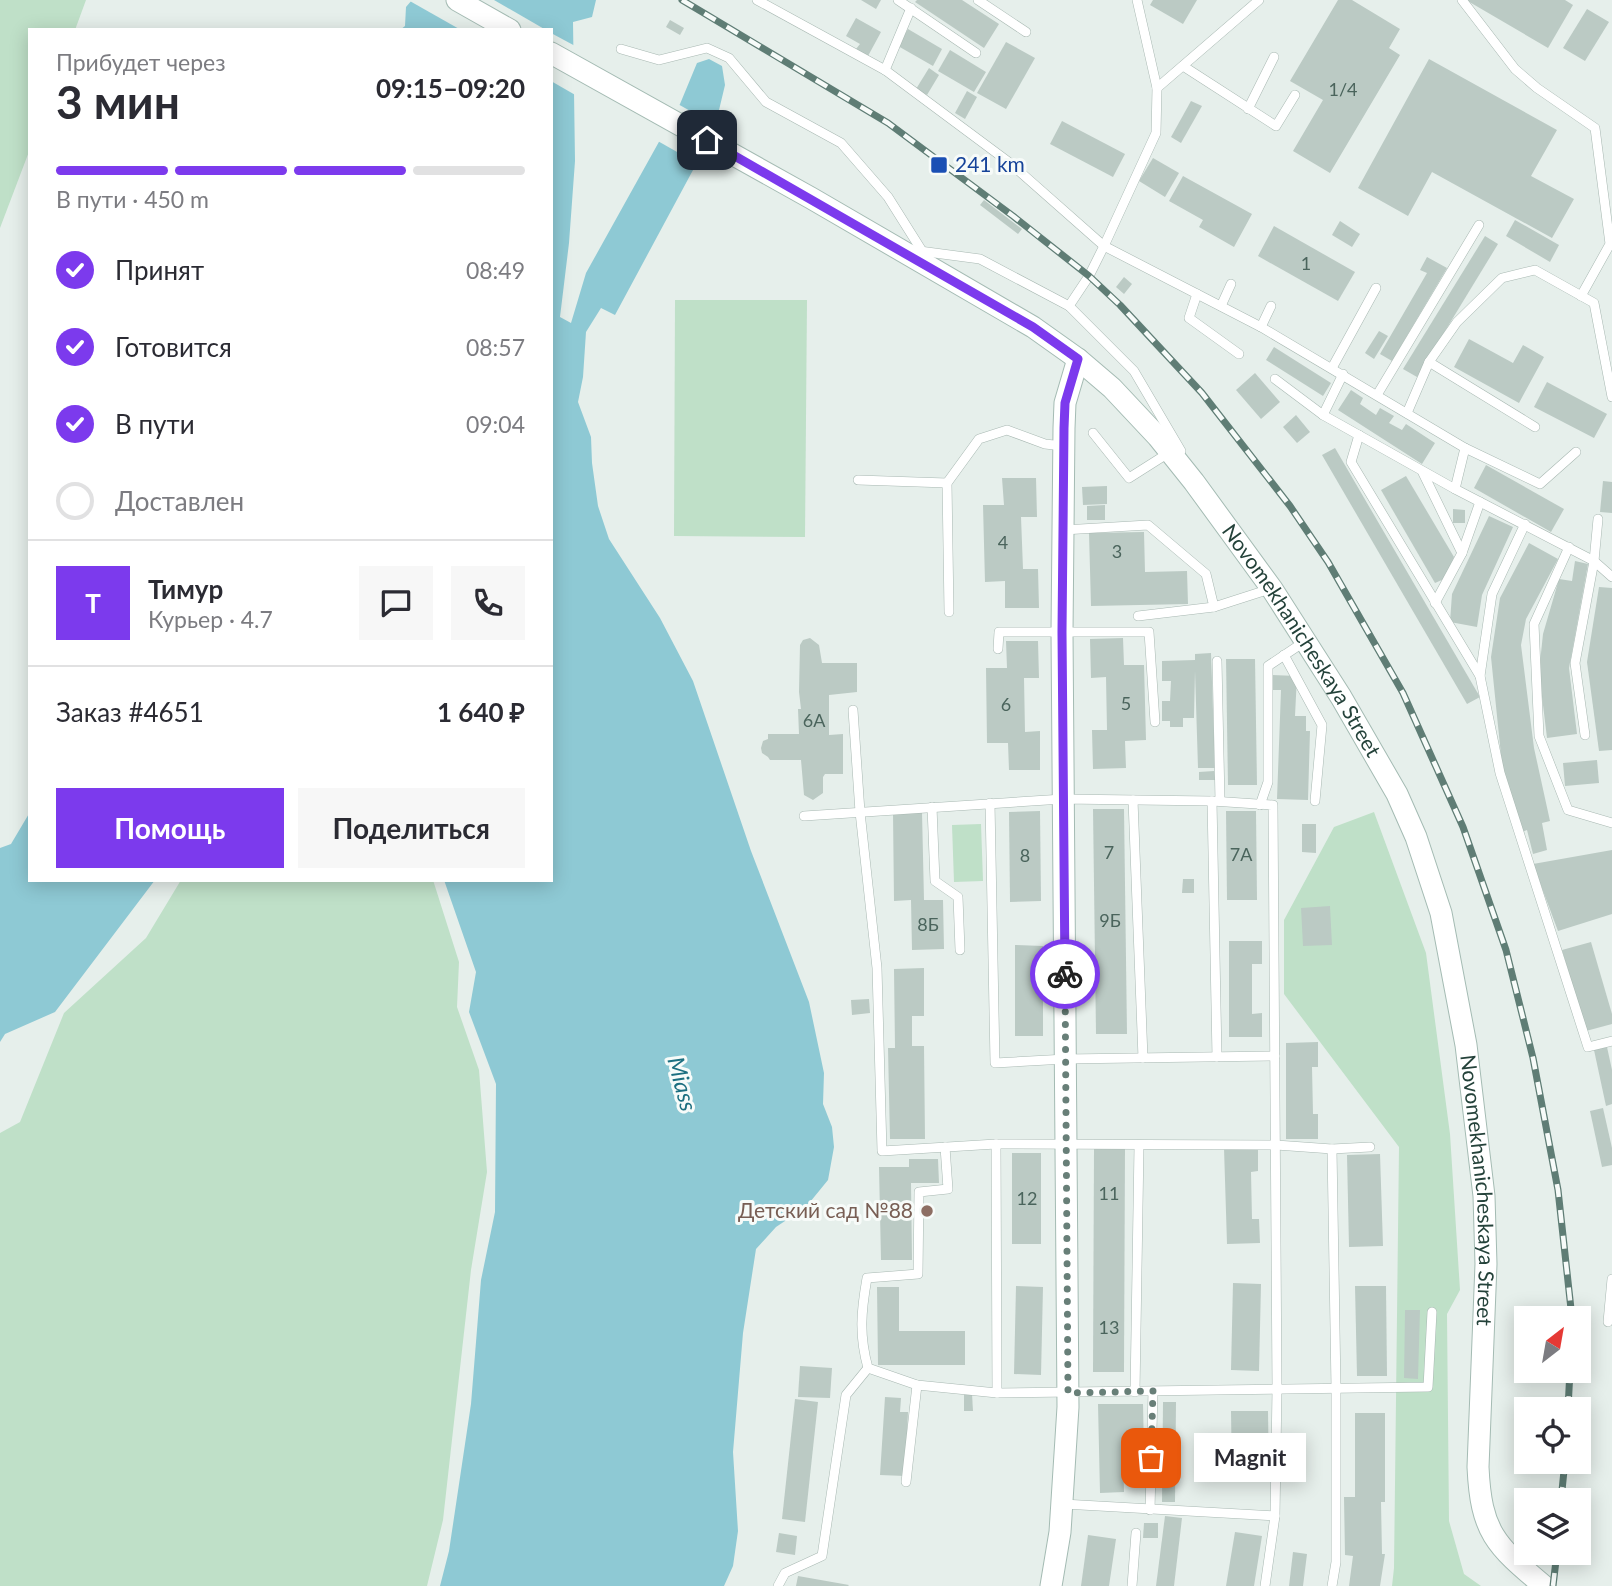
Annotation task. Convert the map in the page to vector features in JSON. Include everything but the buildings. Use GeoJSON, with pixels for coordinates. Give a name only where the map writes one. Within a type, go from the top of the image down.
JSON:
{"type":"FeatureCollection","features":[{"type":"Feature","properties":{"kind":"main road"},"geometry":{"type":"LineString","coordinates":[[457,0],[506,28]]}},
{"type":"Feature","properties":{"kind":"main road","name":"Novomekhanicheskaya Street"},"geometry":{"type":"LineString","coordinates":[[553,54],[897,248],[1033,327],[1078,359],[1112,388],[1170,452],[1272,589],[1306,641],[1396,794],[1430,875],[1448,945],[1471,1079],[1484,1196],[1486,1264],[1478,1467],[1480,1497],[1490,1532],[1515,1561],[1544,1586]]}},
{"type":"Feature","properties":{"kind":"main road"},"geometry":{"type":"LineString","coordinates":[[1051,1586],[1062,1503],[1068,1393],[1062,632],[1065,403],[1078,359]]}},
{"type":"Feature","properties":{"kind":"lane"},"geometry":{"type":"LineString","coordinates":[[757,0],[885,70],[1010,163],[1104,246],[1261,327],[1465,449],[1540,484],[1576,452]]}},
{"type":"Feature","properties":{"kind":"lane"},"geometry":{"type":"LineString","coordinates":[[898,0],[976,53]]}},
{"type":"Feature","properties":{"kind":"lane"},"geometry":{"type":"LineString","coordinates":[[978,0],[1027,32]]}},
{"type":"Feature","properties":{"kind":"lane"},"geometry":{"type":"LineString","coordinates":[[1069,306],[1089,276],[1156,134],[1157,88],[1137,0]]}},
{"type":"Feature","properties":{"kind":"lane"},"geometry":{"type":"LineString","coordinates":[[1157,88],[1259,0]]}},
{"type":"Feature","properties":{"kind":"lane"},"geometry":{"type":"LineString","coordinates":[[1462,0],[1515,69],[1537,88],[1595,128],[1610,244],[1581,296]]}},
{"type":"Feature","properties":{"kind":"lane"},"geometry":{"type":"LineString","coordinates":[[885,70],[911,8]]}},
{"type":"Feature","properties":{"kind":"lane"},"geometry":{"type":"LineString","coordinates":[[621,49],[659,60],[707,48],[729,58],[766,102],[841,143],[888,197],[922,251]]}},
{"type":"Feature","properties":{"kind":"lane"},"geometry":{"type":"LineString","coordinates":[[1248,108],[1274,57]]}},
{"type":"Feature","properties":{"kind":"lane"},"geometry":{"type":"LineString","coordinates":[[1183,66],[1276,126],[1295,95]]}},
{"type":"Feature","properties":{"kind":"lane"},"geometry":{"type":"LineString","coordinates":[[1377,395],[1479,225]]}},
{"type":"Feature","properties":{"kind":"lane"},"geometry":{"type":"LineString","coordinates":[[897,248],[980,259],[1069,306],[1134,371],[1217,513]]}},
{"type":"Feature","properties":{"kind":"lane"},"geometry":{"type":"LineString","coordinates":[[1407,413],[1429,362],[1457,322],[1502,278],[1535,270],[1594,303],[1612,397]]}},
{"type":"Feature","properties":{"kind":"lane"},"geometry":{"type":"LineString","coordinates":[[1221,306],[1231,284]]}},
{"type":"Feature","properties":{"kind":"lane"},"geometry":{"type":"LineString","coordinates":[[1332,368],[1376,288]]}},
{"type":"Feature","properties":{"kind":"lane"},"geometry":{"type":"LineString","coordinates":[[1197,294],[1189,318],[1239,354]]}},
{"type":"Feature","properties":{"kind":"lane"},"geometry":{"type":"LineString","coordinates":[[1261,327],[1271,306]]}},
{"type":"Feature","properties":{"kind":"lane"},"geometry":{"type":"LineString","coordinates":[[1429,362],[1535,427]]}},
{"type":"Feature","properties":{"kind":"lane"},"geometry":{"type":"LineString","coordinates":[[1323,415],[1343,374]]}},
{"type":"Feature","properties":{"kind":"lane"},"geometry":{"type":"LineString","coordinates":[[1275,379],[1323,415],[1455,489],[1594,561],[1612,577]]}},
{"type":"Feature","properties":{"kind":"lane"},"geometry":{"type":"LineString","coordinates":[[949,612],[947,483],[979,439],[1007,430],[1045,444],[1064,446]]}},
{"type":"Feature","properties":{"kind":"lane"},"geometry":{"type":"LineString","coordinates":[[1093,433],[1129,478],[1170,452]]}},
{"type":"Feature","properties":{"kind":"lane"},"geometry":{"type":"LineString","coordinates":[[1359,435],[1351,462],[1480,676]]}},
{"type":"Feature","properties":{"kind":"lane"},"geometry":{"type":"LineString","coordinates":[[1455,489],[1465,449]]}},
{"type":"Feature","properties":{"kind":"lane"},"geometry":{"type":"LineString","coordinates":[[1422,471],[1462,553]]}},
{"type":"Feature","properties":{"kind":"lane"},"geometry":{"type":"LineString","coordinates":[[858,480],[947,483]]}},
{"type":"Feature","properties":{"kind":"lane"},"geometry":{"type":"LineString","coordinates":[[1435,603],[1462,553],[1480,502]]}},
{"type":"Feature","properties":{"kind":"lane"},"geometry":{"type":"LineString","coordinates":[[1585,735],[1575,663],[1594,561],[1598,519]]}},
{"type":"Feature","properties":{"kind":"lane"},"geometry":{"type":"LineString","coordinates":[[1525,524],[1492,594],[1480,676],[1500,773],[1588,1046],[1612,1041]]}},
{"type":"Feature","properties":{"kind":"lane"},"geometry":{"type":"LineString","coordinates":[[1063,530],[1148,525],[1206,573],[1214,607]]}},
{"type":"Feature","properties":{"kind":"lane"},"geometry":{"type":"LineString","coordinates":[[1569,547],[1534,624],[1539,736],[1568,810],[1612,823]]}},
{"type":"Feature","properties":{"kind":"lane"},"geometry":{"type":"LineString","coordinates":[[1139,615],[1214,607],[1272,589]]}},
{"type":"Feature","properties":{"kind":"lane"},"geometry":{"type":"LineString","coordinates":[[998,649],[999,632],[1149,632],[1154,722]]}},
{"type":"Feature","properties":{"kind":"lane"},"geometry":{"type":"LineString","coordinates":[[1260,804],[1268,782],[1268,666],[1306,641]]}},
{"type":"Feature","properties":{"kind":"lane"},"geometry":{"type":"LineString","coordinates":[[1284,655],[1322,725],[1315,801]]}},
{"type":"Feature","properties":{"kind":"lane"},"geometry":{"type":"LineString","coordinates":[[1217,661],[1217,1057]]}},
{"type":"Feature","properties":{"kind":"lane"},"geometry":{"type":"LineString","coordinates":[[853,710],[860,812],[877,968],[882,1151],[996,1144],[1276,1145],[1332,1149],[1370,1147]]}},
{"type":"Feature","properties":{"kind":"lane"},"geometry":{"type":"LineString","coordinates":[[804,816],[1063,799],[1216,801],[1273,806],[1277,1389],[1275,1516],[1265,1586]]}},
{"type":"Feature","properties":{"kind":"lane"},"geometry":{"type":"LineString","coordinates":[[1133,800],[1143,1058]]}},
{"type":"Feature","properties":{"kind":"lane"},"geometry":{"type":"LineString","coordinates":[[990,803],[995,1063],[1066,1059],[1275,1056]]}},
{"type":"Feature","properties":{"kind":"lane"},"geometry":{"type":"LineString","coordinates":[[932,807],[935,881],[958,897],[960,950]]}},
{"type":"Feature","properties":{"kind":"lane"},"geometry":{"type":"LineString","coordinates":[[996,1144],[997,1393]]}},
{"type":"Feature","properties":{"kind":"lane"},"geometry":{"type":"LineString","coordinates":[[1135,1392],[1139,1146]]}},
{"type":"Feature","properties":{"kind":"lane"},"geometry":{"type":"LineString","coordinates":[[868,1368],[860,1314],[867,1278],[918,1274],[919,1192],[948,1189],[945,1147]]}},
{"type":"Feature","properties":{"kind":"lane"},"geometry":{"type":"LineString","coordinates":[[1332,1149],[1336,1388],[1336,1562],[1332,1586]]}},
{"type":"Feature","properties":{"kind":"lane"},"geometry":{"type":"LineString","coordinates":[[1608,1322],[1612,1279]]}},
{"type":"Feature","properties":{"kind":"lane"},"geometry":{"type":"LineString","coordinates":[[868,1368],[917,1385],[997,1393],[1427,1387],[1432,1312]]}},
{"type":"Feature","properties":{"kind":"lane"},"geometry":{"type":"LineString","coordinates":[[778,1586],[785,1573],[822,1556],[846,1395],[868,1368]]}},
{"type":"Feature","properties":{"kind":"lane"},"geometry":{"type":"LineString","coordinates":[[906,1482],[917,1385]]}},
{"type":"Feature","properties":{"kind":"lane"},"geometry":{"type":"LineString","coordinates":[[1150,1510],[1153,1391]]}},
{"type":"Feature","properties":{"kind":"lane"},"geometry":{"type":"LineString","coordinates":[[1062,1503],[1275,1516]]}},
{"type":"Feature","properties":{"kind":"lane"},"geometry":{"type":"LineString","coordinates":[[1132,1586],[1136,1533]]}},
{"type":"Feature","properties":{"kind":"green space"},"geometry":{"type":"Polygon","coordinates":[[[0,0],[86,0],[76,28],[28,28],[28,154],[0,228],[0,0]]]}},
{"type":"Feature","properties":{"kind":"green space"},"geometry":{"type":"Polygon","coordinates":[[[675,300],[807,300],[805,537],[674,536],[675,300]]]}},
{"type":"Feature","properties":{"kind":"green space"},"geometry":{"type":"Polygon","coordinates":[[[1374,812],[1426,953],[1450,1134],[1460,1290],[1447,1314],[1449,1521],[1464,1574],[1481,1586],[1392,1586],[1399,1147],[1284,994],[1284,920],[1334,827],[1374,812]]]}},
{"type":"Feature","properties":{"kind":"green space"},"geometry":{"type":"Polygon","coordinates":[[[981,824],[983,881],[954,882],[952,825],[981,824]]]}},
{"type":"Feature","properties":{"kind":"green space"},"geometry":{"type":"Polygon","coordinates":[[[180,882],[434,882],[459,962],[457,1007],[479,1070],[487,1172],[471,1270],[443,1520],[427,1586],[0,1586],[0,1133],[20,1122],[64,1013],[146,938],[180,882]]]}},
{"type":"Feature","properties":{"kind":"water","name":"Miass"},"geometry":{"type":"Polygon","coordinates":[[[412,0],[596,0],[592,17],[573,22],[575,161],[560,317],[571,323],[586,273],[680,104],[697,63],[709,59],[722,66],[725,85],[714,131],[615,315],[601,308],[586,332],[583,377],[578,402],[591,437],[598,506],[609,539],[660,618],[693,681],[751,851],[809,1002],[824,1073],[823,1104],[832,1127],[834,1147],[828,1180],[806,1207],[776,1227],[756,1249],[743,1333],[733,1452],[738,1531],[733,1566],[724,1586],[440,1586],[449,1551],[471,1404],[481,1280],[495,1212],[496,1084],[469,1012],[476,972],[445,882],[553,882],[553,28],[402,28],[405,26],[406,7],[412,0]]]}},
{"type":"Feature","properties":{"kind":"water"},"geometry":{"type":"Polygon","coordinates":[[[28,815],[28,882],[153,882],[55,1012],[5,1034],[0,1042],[0,848],[11,844],[28,815]]]}},
{"type":"Feature","properties":{"kind":"pier"},"geometry":{"type":"Polygon","coordinates":[[[408,0],[494,0],[543,28],[457,28],[408,0]]]}},
{"type":"Feature","properties":{"kind":"pier"},"geometry":{"type":"Polygon","coordinates":[[[553,34],[577,47],[577,96],[553,82],[553,34]]]}},
{"type":"Feature","properties":{"kind":"pier"},"geometry":{"type":"Polygon","coordinates":[[[676,103],[719,127],[700,165],[656,140],[676,103]]]}},
{"type":"Feature","properties":{"kind":"railway"},"geometry":{"type":"LineString","coordinates":[[682,0],[888,123],[1089,276],[1120,305],[1202,393],[1290,506],[1328,562],[1403,693],[1463,827],[1506,950],[1533,1058],[1558,1190],[1571,1306]]}},
{"type":"Feature","properties":{"kind":"railway"},"geometry":{"type":"LineString","coordinates":[[1569,1383],[1569,1397]]}},
{"type":"Feature","properties":{"kind":"railway"},"geometry":{"type":"LineString","coordinates":[[1562,1488],[1564,1474]]}},
{"type":"Feature","properties":{"kind":"railway"},"geometry":{"type":"LineString","coordinates":[[1553,1586],[1555,1565]]}},
{"type":"Feature","properties":{"kind":"way so far"},"geometry":{"type":"LineString","coordinates":[[1065,974],[1068,1393],[1153,1391],[1151,1458]]}},
{"type":"Feature","properties":{"kind":"place","name":"241 km"},"geometry":{"type":"Point","coordinates":[939,165]}},
{"type":"Feature","properties":{"kind":"place","name":"Детский сад №88"},"geometry":{"type":"Point","coordinates":[927,1211]}},
{"type":"Feature","properties":{"kind":"place","name":"Magnit"},"geometry":{"type":"Point","coordinates":[1151,1458]}},
{"type":"Feature","properties":{"kind":"route"},"geometry":{"type":"LineString","coordinates":[[707,140],[1033,327],[1078,359],[1065,403],[1064,428],[1062,632],[1065,974]]}}]}
